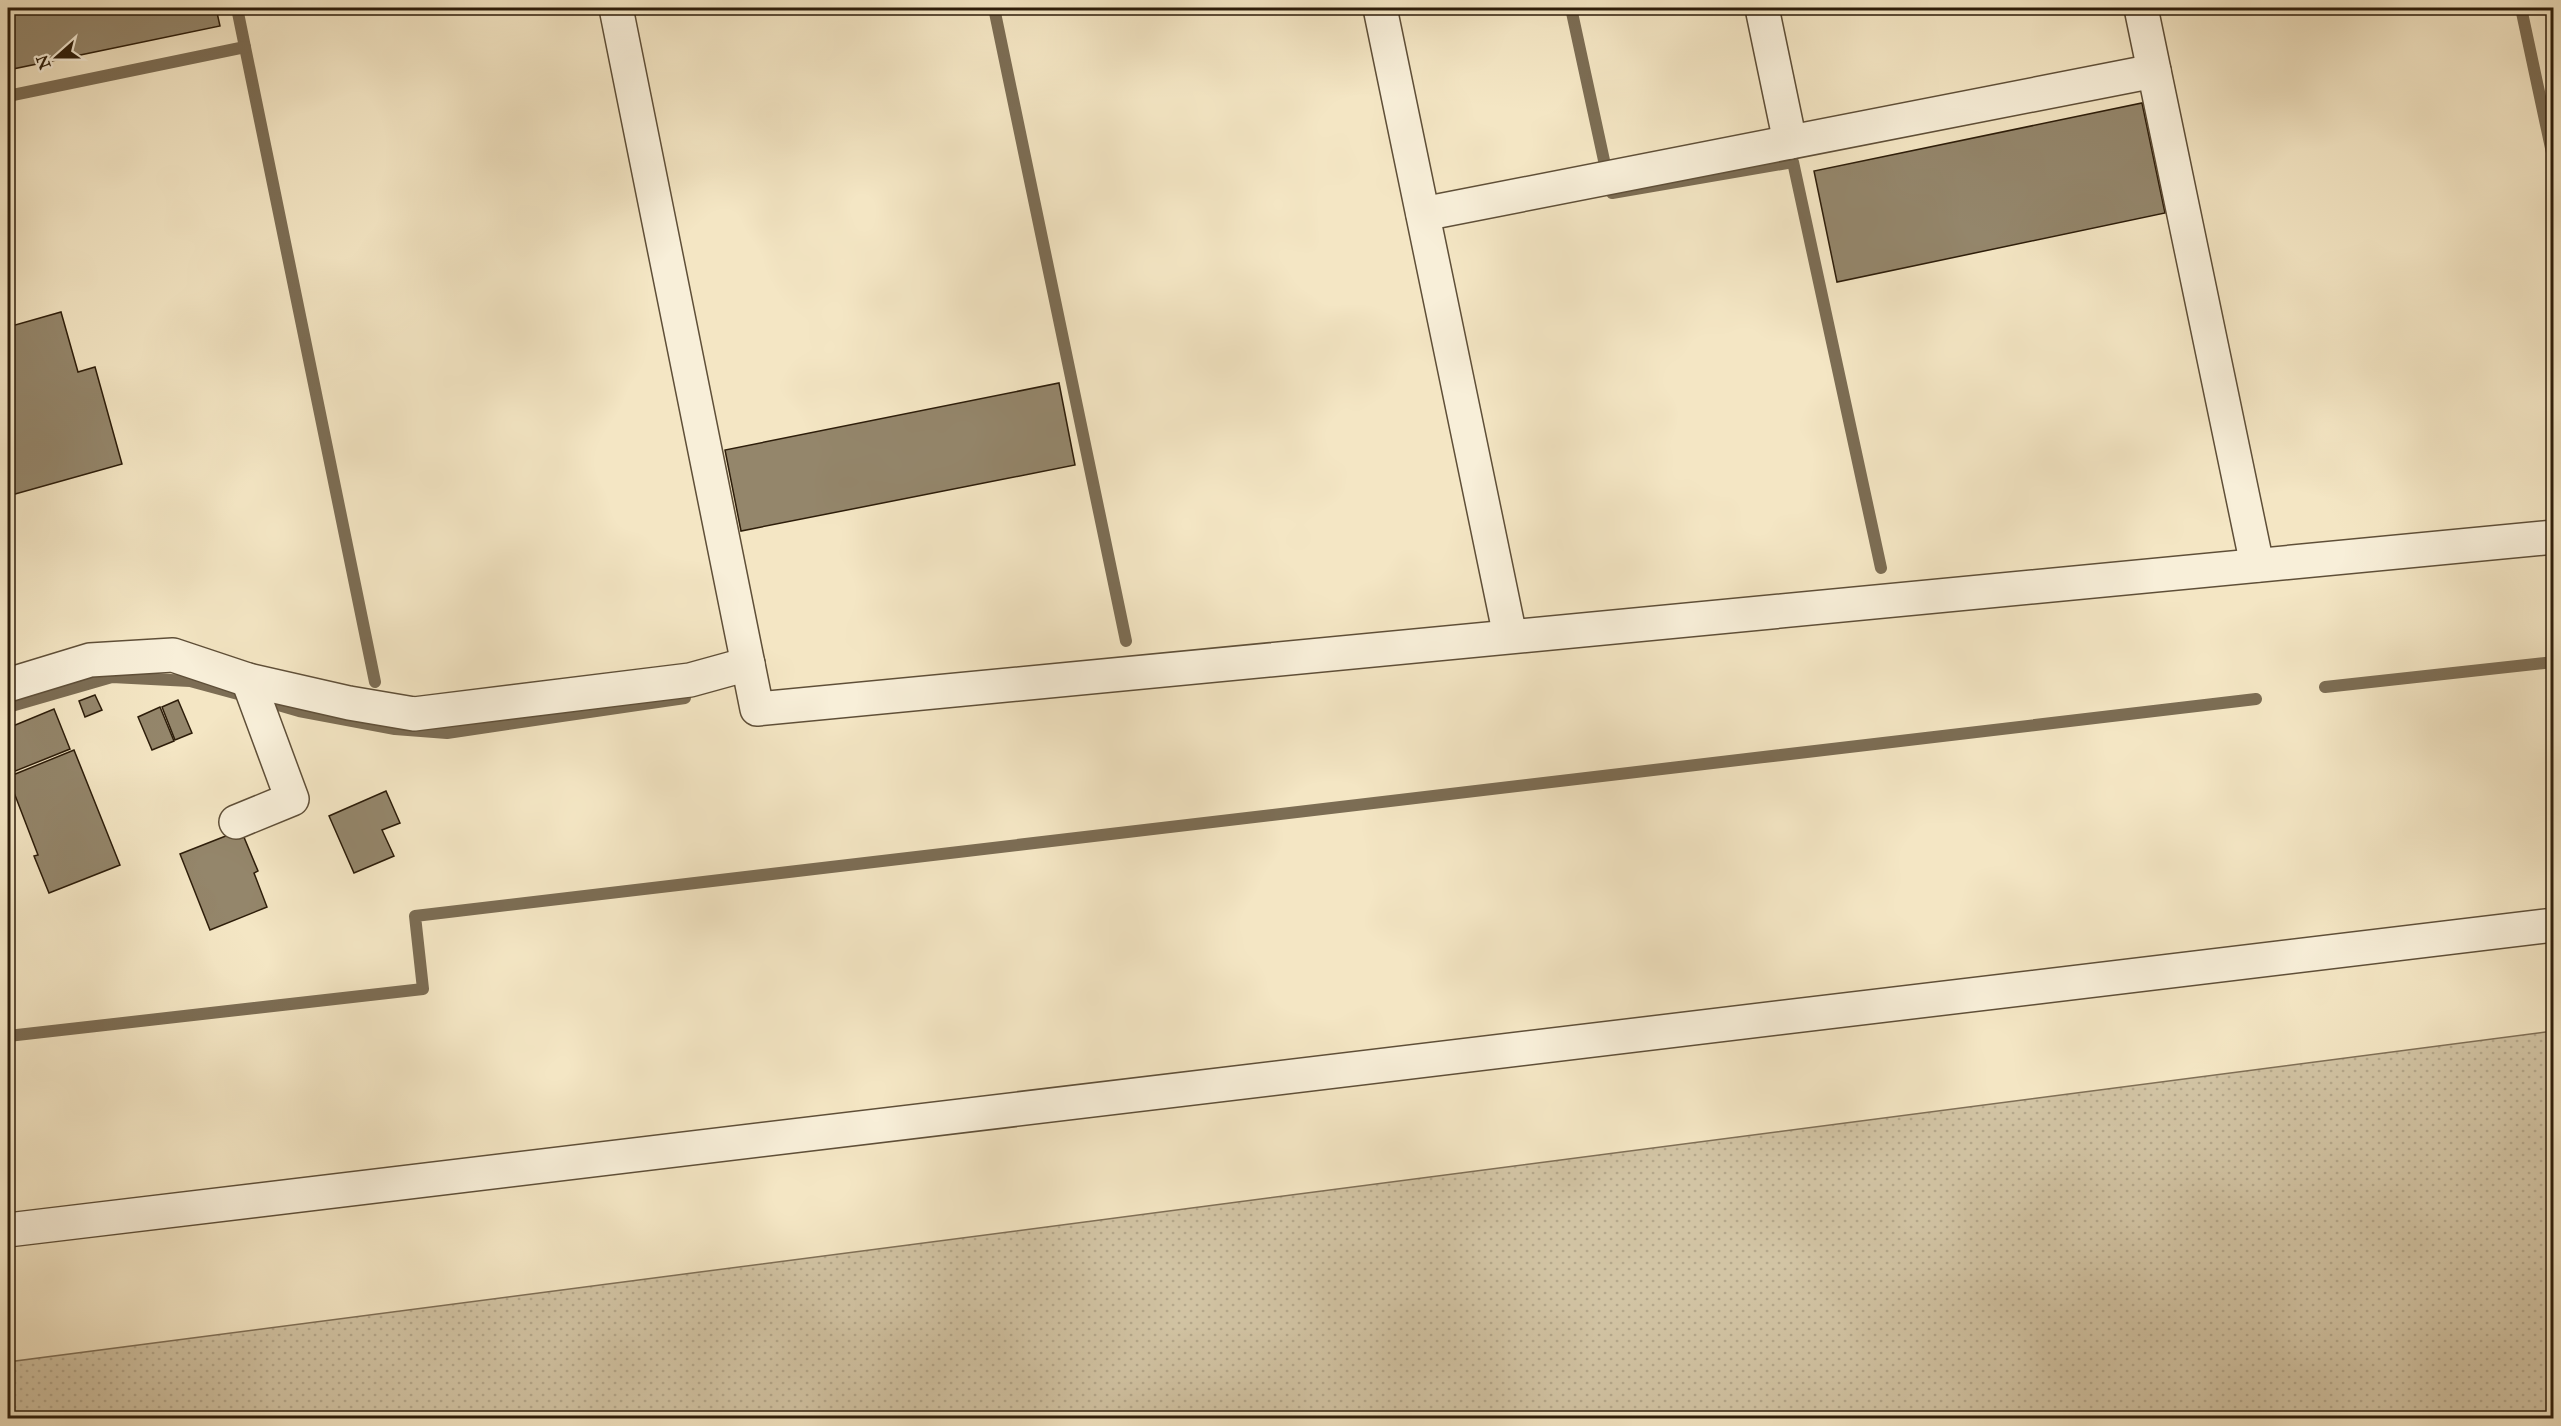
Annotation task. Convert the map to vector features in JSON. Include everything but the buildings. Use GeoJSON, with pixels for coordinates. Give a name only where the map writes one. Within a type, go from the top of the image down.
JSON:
{"type":"FeatureCollection","features":[{"type":"Feature","properties":{"kind":"street"},"geometry":{"type":"LineString","coordinates":[[616,8],[757,709],[2553,537]]}},
{"type":"Feature","properties":{"kind":"street"},"geometry":{"type":"LineString","coordinates":[[1380,8],[1510,636]]}},
{"type":"Feature","properties":{"kind":"street"},"geometry":{"type":"LineString","coordinates":[[1762,8],[1790,142]]}},
{"type":"Feature","properties":{"kind":"street"},"geometry":{"type":"LineString","coordinates":[[2141,8],[2257,565]]}},
{"type":"Feature","properties":{"kind":"street"},"geometry":{"type":"LineString","coordinates":[[1423,214],[2154,71]]}},
{"type":"Feature","properties":{"kind":"street"},"geometry":{"type":"LineString","coordinates":[[8,685],[90,660],[173,655],[248,680],[348,703],[414,714],[690,680],[748,664]]}},
{"type":"Feature","properties":{"kind":"street"},"geometry":{"type":"LineString","coordinates":[[236,822],[292,799],[248,680]]}},
{"type":"Feature","properties":{"kind":"street"},"geometry":{"type":"LineString","coordinates":[[8,1230],[2553,926]]}},
{"type":"Feature","properties":{"kind":"shaded area"},"geometry":{"type":"Polygon","coordinates":[[[2553,1031],[2553,1415],[2521,1418],[8,1418],[8,1362],[2553,1031]]]}},
{"type":"Feature","properties":{"kind":"waterway"},"geometry":{"type":"LineString","coordinates":[[237,8],[375,682]]}},
{"type":"Feature","properties":{"kind":"waterway"},"geometry":{"type":"LineString","coordinates":[[994,8],[1126,641]]}},
{"type":"Feature","properties":{"kind":"waterway"},"geometry":{"type":"LineString","coordinates":[[1571,8],[1605,165]]}},
{"type":"Feature","properties":{"kind":"waterway"},"geometry":{"type":"LineString","coordinates":[[2521,8],[2554,162]]}},
{"type":"Feature","properties":{"kind":"waterway"},"geometry":{"type":"LineString","coordinates":[[8,96],[245,47]]}},
{"type":"Feature","properties":{"kind":"waterway"},"geometry":{"type":"LineString","coordinates":[[1612,193],[1793,162],[1881,568]]}},
{"type":"Feature","properties":{"kind":"waterway"},"geometry":{"type":"LineString","coordinates":[[2325,687],[2554,662]]}},
{"type":"Feature","properties":{"kind":"waterway"},"geometry":{"type":"LineString","coordinates":[[8,707],[112,677],[190,681],[238,694]]}},
{"type":"Feature","properties":{"kind":"waterway"},"geometry":{"type":"LineString","coordinates":[[268,702],[299,711],[395,729],[447,733],[685,698]]}},
{"type":"Feature","properties":{"kind":"waterway"},"geometry":{"type":"LineString","coordinates":[[8,1036],[423,989],[415,916],[2256,699]]}}]}
